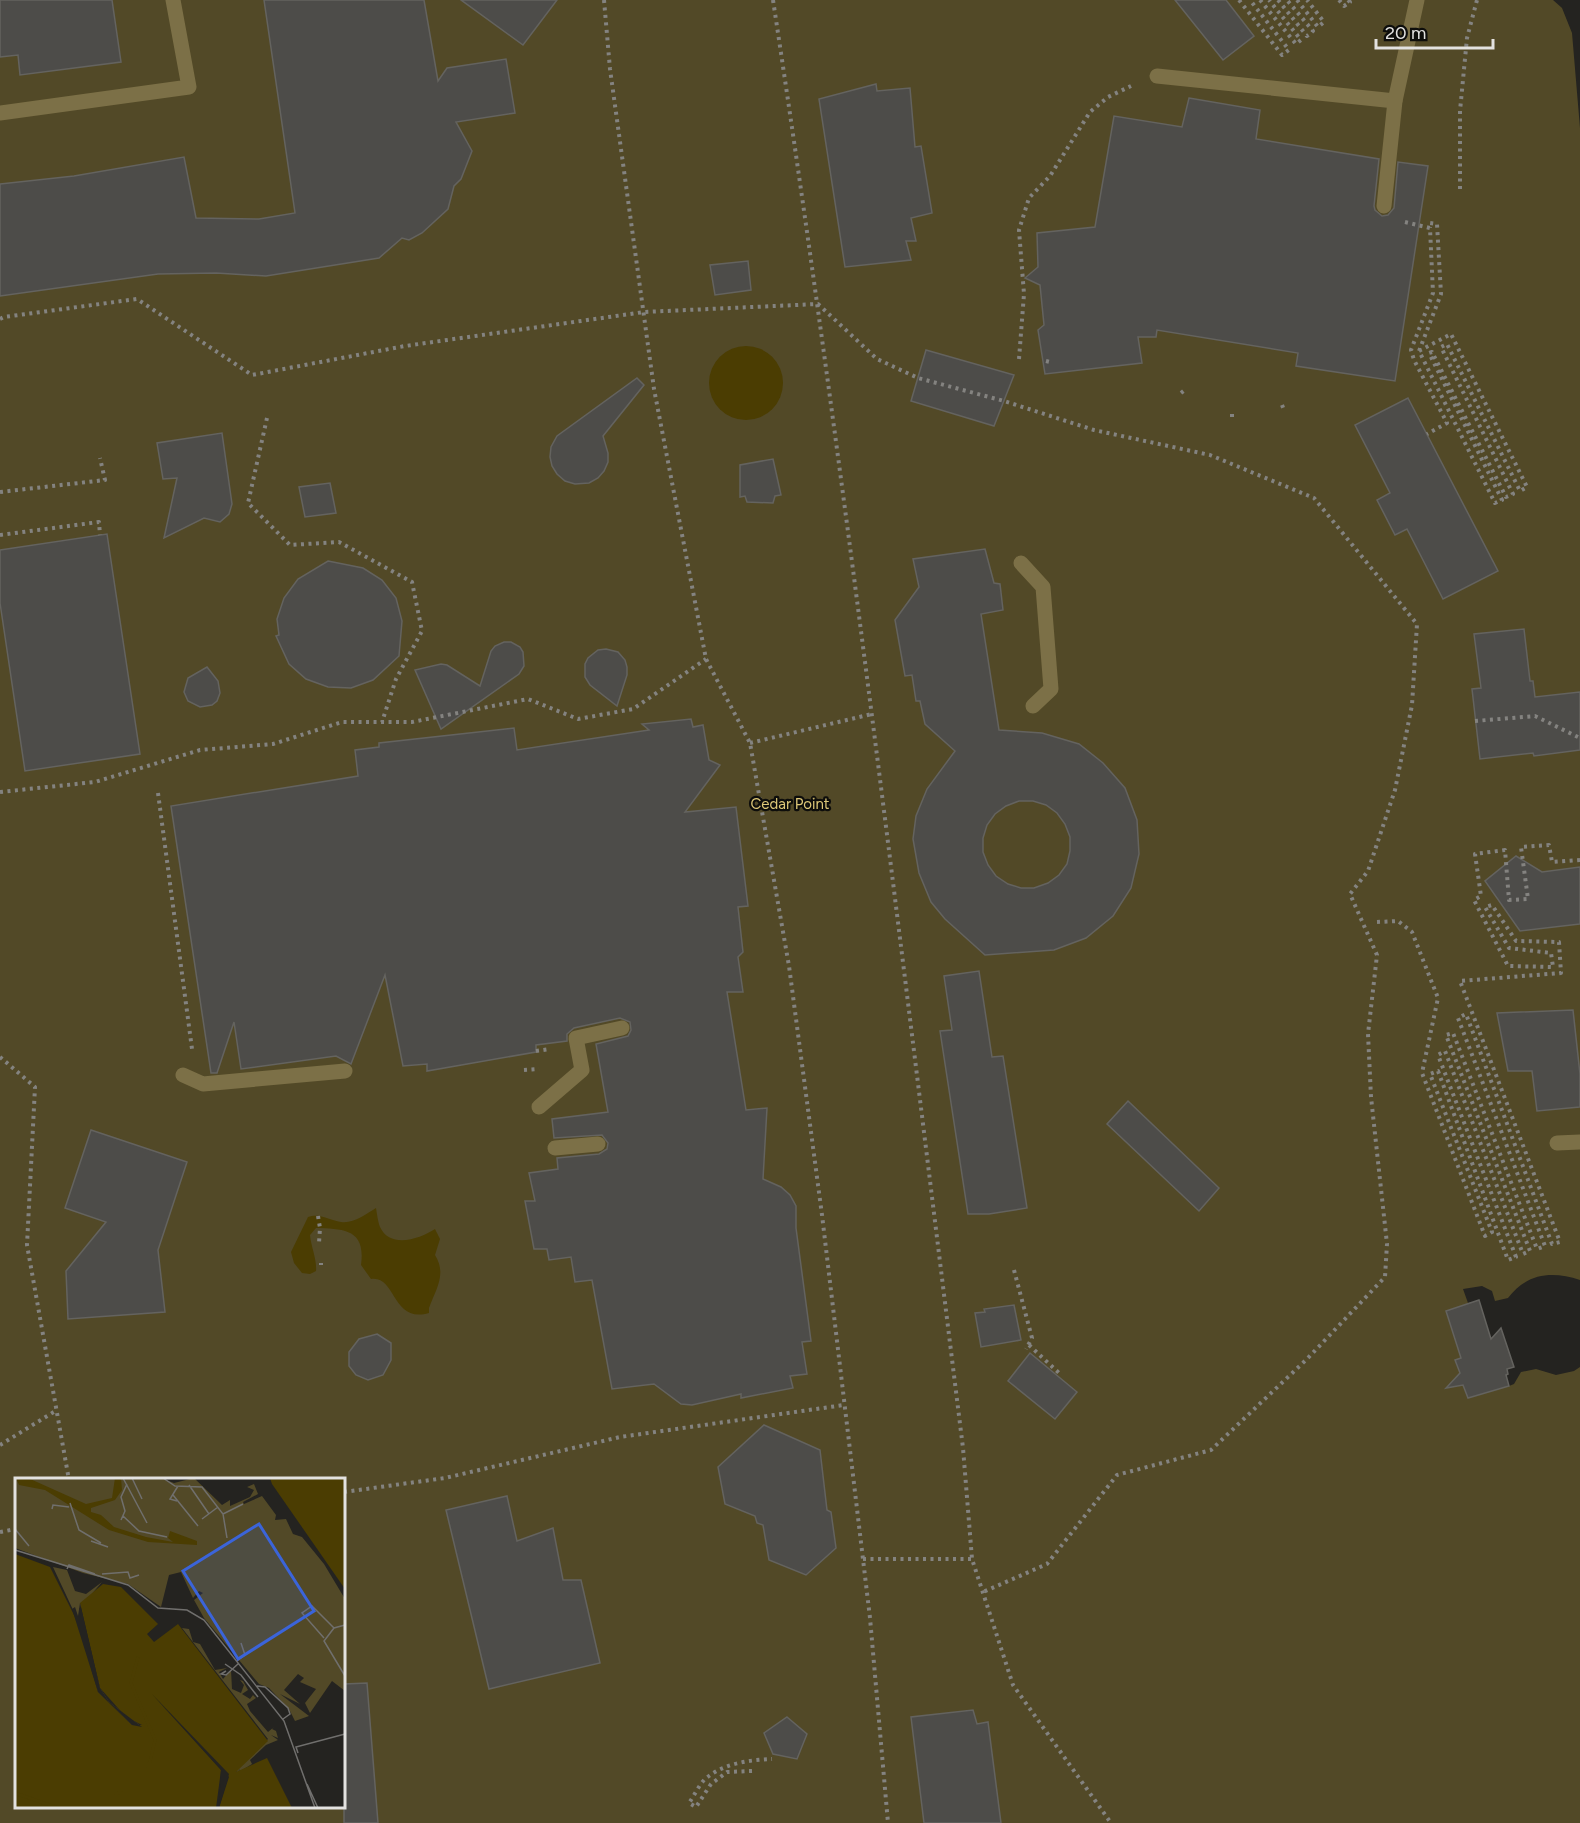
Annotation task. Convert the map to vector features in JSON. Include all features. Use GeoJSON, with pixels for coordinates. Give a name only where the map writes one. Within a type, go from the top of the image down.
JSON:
{"type":"FeatureCollection","features":[{"type":"Feature","properties":{"kind":"lane"},"geometry":{"type":"LineString","coordinates":[[0,113],[189,87],[173,0]]}},
{"type":"Feature","properties":{"kind":"lane"},"geometry":{"type":"LineString","coordinates":[[1384,206],[1395,101],[1417,0]]}},
{"type":"Feature","properties":{"kind":"lane"},"geometry":{"type":"LineString","coordinates":[[1157,76],[1395,101]]}},
{"type":"Feature","properties":{"kind":"lane"},"geometry":{"type":"LineString","coordinates":[[1021,563],[1043,587],[1051,689],[1033,706]]}},
{"type":"Feature","properties":{"kind":"lane"},"geometry":{"type":"LineString","coordinates":[[539,1107],[582,1070],[576,1038],[622,1028]]}},
{"type":"Feature","properties":{"kind":"lane"},"geometry":{"type":"LineString","coordinates":[[183,1075],[203,1084],[345,1071]]}},
{"type":"Feature","properties":{"kind":"lane"},"geometry":{"type":"LineString","coordinates":[[1557,1143],[1580,1142]]}},
{"type":"Feature","properties":{"kind":"lane"},"geometry":{"type":"LineString","coordinates":[[555,1148],[598,1144]]}},
{"type":"Feature","properties":{"kind":"path"},"geometry":{"type":"LineString","coordinates":[[604,0],[610,69],[654,389],[706,659],[750,743],[789,966],[822,1215],[863,1559],[888,1823]]}},
{"type":"Feature","properties":{"kind":"path"},"geometry":{"type":"LineString","coordinates":[[773,0],[818,304],[872,714],[963,1448],[972,1559],[1012,1685],[1111,1823]]}},
{"type":"Feature","properties":{"kind":"path"},"geometry":{"type":"LineString","coordinates":[[1241,1],[1282,55],[1289,50],[1250,0]]}},
{"type":"Feature","properties":{"kind":"path"},"geometry":{"type":"LineString","coordinates":[[1260,0],[1296,44],[1301,40],[1269,0]]}},
{"type":"Feature","properties":{"kind":"path"},"geometry":{"type":"LineString","coordinates":[[1278,0],[1307,36],[1313,31],[1287,0]]}},
{"type":"Feature","properties":{"kind":"path"},"geometry":{"type":"LineString","coordinates":[[1297,0],[1318,27],[1324,22],[1307,0]]}},
{"type":"Feature","properties":{"kind":"path"},"geometry":{"type":"LineString","coordinates":[[1339,0],[1344,6],[1350,2],[1348,0]]}},
{"type":"Feature","properties":{"kind":"path"},"geometry":{"type":"LineString","coordinates":[[1460,189],[1461,101],[1467,38],[1477,0]]}},
{"type":"Feature","properties":{"kind":"path"},"geometry":{"type":"LineString","coordinates":[[1019,359],[1024,294],[1019,230],[1029,198],[1050,176],[1090,112],[1108,97],[1157,76]]}},
{"type":"Feature","properties":{"kind":"path"},"geometry":{"type":"LineString","coordinates":[[1402,222],[1430,228]]}},
{"type":"Feature","properties":{"kind":"path"},"geometry":{"type":"LineString","coordinates":[[1419,351],[1451,334],[1527,487],[1520,491],[1447,344],[1441,347],[1513,494],[1506,497],[1432,352],[1429,353],[1502,500],[1495,503],[1419,351],[1441,294],[1437,224],[1430,223],[1433,293],[1411,350],[1447,423],[1427,434]]}},
{"type":"Feature","properties":{"kind":"path"},"geometry":{"type":"LineString","coordinates":[[0,320],[4,317],[137,299],[252,375],[405,346],[644,312],[818,304],[877,359],[918,378],[1004,401],[1094,430],[1210,455],[1314,498],[1417,624],[1412,705],[1395,790],[1368,871],[1350,894],[1377,955],[1368,1034],[1371,1096],[1387,1244],[1385,1277],[1307,1359],[1211,1450],[1118,1475],[1047,1564],[983,1592]]}},
{"type":"Feature","properties":{"kind":"path"},"geometry":{"type":"LineString","coordinates":[[1414,360],[1422,357]]}},
{"type":"Feature","properties":{"kind":"path"},"geometry":{"type":"LineString","coordinates":[[1181,393],[1186,389]]}},
{"type":"Feature","properties":{"kind":"path"},"geometry":{"type":"LineString","coordinates":[[1232,411],[1232,417]]}},
{"type":"Feature","properties":{"kind":"path"},"geometry":{"type":"LineString","coordinates":[[267,418],[248,503],[290,545],[339,542],[412,582],[422,631],[396,679],[382,722]]}},
{"type":"Feature","properties":{"kind":"path"},"geometry":{"type":"LineString","coordinates":[[0,492],[105,480],[100,458]]}},
{"type":"Feature","properties":{"kind":"path"},"geometry":{"type":"LineString","coordinates":[[0,535],[99,522],[100,535]]}},
{"type":"Feature","properties":{"kind":"path"},"geometry":{"type":"LineString","coordinates":[[0,792],[95,782],[200,750],[273,744],[342,722],[412,722],[528,699],[579,718],[633,709],[706,659]]}},
{"type":"Feature","properties":{"kind":"path"},"geometry":{"type":"LineString","coordinates":[[750,743],[872,714]]}},
{"type":"Feature","properties":{"kind":"path"},"geometry":{"type":"LineString","coordinates":[[1475,721],[1535,717],[1580,738]]}},
{"type":"Feature","properties":{"kind":"path"},"geometry":{"type":"LineString","coordinates":[[158,793],[193,1056],[203,1084]]}},
{"type":"Feature","properties":{"kind":"path"},"geometry":{"type":"LineString","coordinates":[[1377,922],[1398,921],[1413,932],[1438,998],[1422,1073],[1485,1236],[1492,1232],[1430,1074],[1438,1071],[1508,1260],[1516,1257],[1438,1055],[1445,1051],[1522,1254],[1530,1251],[1446,1035],[1453,1034],[1537,1249],[1545,1246],[1458,1018],[1466,1014],[1552,1244],[1560,1242],[1460,981],[1561,973],[1559,942],[1516,941],[1492,905],[1485,907],[1509,948],[1551,953],[1553,967],[1508,966],[1474,900],[1481,896],[1475,854],[1506,850],[1509,900],[1528,899],[1521,847],[1549,845],[1552,862],[1580,860]]}},
{"type":"Feature","properties":{"kind":"path"},"geometry":{"type":"LineString","coordinates":[[0,1057],[35,1088],[27,1245],[69,1478]]}},
{"type":"Feature","properties":{"kind":"path"},"geometry":{"type":"LineString","coordinates":[[318,1216],[319,1243]]}},
{"type":"Feature","properties":{"kind":"path"},"geometry":{"type":"LineString","coordinates":[[1014,1270],[1032,1338],[1027,1347],[1059,1373]]}},
{"type":"Feature","properties":{"kind":"path"},"geometry":{"type":"LineString","coordinates":[[345,1492],[445,1478],[620,1437],[844,1404]]}},
{"type":"Feature","properties":{"kind":"path"},"geometry":{"type":"LineString","coordinates":[[0,1445],[57,1410]]}},
{"type":"Feature","properties":{"kind":"path"},"geometry":{"type":"LineString","coordinates":[[0,1532],[15,1529]]}},
{"type":"Feature","properties":{"kind":"path"},"geometry":{"type":"LineString","coordinates":[[863,1559],[972,1559]]}},
{"type":"Feature","properties":{"kind":"path"},"geometry":{"type":"LineString","coordinates":[[752,1771],[727,1772],[711,1784],[696,1807],[689,1803],[704,1780],[725,1766],[772,1758]]}},
{"type":"Feature","properties":{"kind":"green space","name":"Cedar Point"},"geometry":{"type":"Polygon","coordinates":[[[0,0],[1553,0],[1562,8],[1572,33],[1580,128],[1580,1280],[1570,1277],[1541,1276],[1523,1283],[1508,1298],[1495,1301],[1492,1291],[1482,1286],[1463,1289],[1468,1303],[1479,1301],[1494,1348],[1508,1374],[1506,1375],[1509,1386],[1514,1384],[1521,1372],[1536,1369],[1556,1375],[1574,1371],[1580,1367],[1580,1823],[0,1823],[0,0]]]}},
{"type":"Feature","properties":{"kind":"shaded area"},"geometry":{"type":"Polygon","coordinates":[[[746,346],[767,352],[777,362],[783,383],[777,404],[767,414],[746,420],[725,414],[715,404],[709,383],[715,362],[725,352],[746,346]]]}},
{"type":"Feature","properties":{"kind":"shaded area"},"geometry":{"type":"Polygon","coordinates":[[[376,1208],[380,1227],[391,1238],[414,1239],[435,1229],[440,1239],[435,1255],[440,1275],[429,1313],[417,1315],[408,1312],[385,1284],[371,1279],[361,1265],[360,1244],[351,1233],[336,1229],[316,1228],[310,1235],[316,1271],[310,1274],[302,1273],[294,1263],[291,1252],[308,1217],[320,1216],[350,1222],[376,1208]]]}},
{"type":"Feature","properties":{"kind":"building"},"geometry":{"type":"Polygon","coordinates":[[[0,0],[112,0],[121,62],[20,75],[18,55],[0,57],[0,0]]]}},
{"type":"Feature","properties":{"kind":"building"},"geometry":{"type":"Polygon","coordinates":[[[264,0],[424,0],[438,81],[447,68],[506,59],[515,113],[456,122],[472,151],[461,179],[454,186],[448,209],[422,233],[409,240],[402,238],[379,258],[266,276],[216,273],[158,274],[0,296],[0,184],[74,176],[184,157],[196,218],[259,219],[295,213],[264,0]]]}},
{"type":"Feature","properties":{"kind":"building"},"geometry":{"type":"Polygon","coordinates":[[[461,0],[557,0],[523,45],[461,0]]]}},
{"type":"Feature","properties":{"kind":"building"},"geometry":{"type":"Polygon","coordinates":[[[1175,0],[1226,0],[1254,36],[1223,60],[1175,0]]]}},
{"type":"Feature","properties":{"kind":"building"},"geometry":{"type":"Polygon","coordinates":[[[876,84],[877,91],[910,88],[915,147],[921,146],[932,213],[911,218],[916,241],[906,241],[911,260],[845,267],[819,99],[876,84]]]}},
{"type":"Feature","properties":{"kind":"building"},"geometry":{"type":"Polygon","coordinates":[[[1189,98],[1260,110],[1256,139],[1379,159],[1374,206],[1382,216],[1388,215],[1394,208],[1398,162],[1428,166],[1395,381],[1296,366],[1298,353],[1157,330],[1156,337],[1138,337],[1142,363],[1045,374],[1038,330],[1044,325],[1040,285],[1025,278],[1038,267],[1037,233],[1095,227],[1114,116],[1182,127],[1189,98]]]}},
{"type":"Feature","properties":{"kind":"building"},"geometry":{"type":"Polygon","coordinates":[[[748,261],[751,290],[715,295],[710,265],[748,261]]]}},
{"type":"Feature","properties":{"kind":"building"},"geometry":{"type":"Polygon","coordinates":[[[926,350],[1014,375],[994,426],[911,401],[926,350]]]}},
{"type":"Feature","properties":{"kind":"building"},"geometry":{"type":"Polygon","coordinates":[[[637,378],[644,385],[603,436],[608,453],[608,462],[604,471],[589,483],[575,484],[565,481],[552,466],[550,457],[551,447],[557,436],[637,378]]]}},
{"type":"Feature","properties":{"kind":"building"},"geometry":{"type":"Polygon","coordinates":[[[1408,398],[1498,571],[1443,599],[1407,529],[1395,535],[1377,500],[1390,493],[1355,425],[1408,398]]]}},
{"type":"Feature","properties":{"kind":"building"},"geometry":{"type":"Polygon","coordinates":[[[222,433],[232,504],[229,514],[220,522],[204,518],[164,538],[177,478],[163,479],[157,443],[222,433]]]}},
{"type":"Feature","properties":{"kind":"building"},"geometry":{"type":"Polygon","coordinates":[[[773,459],[781,495],[775,496],[773,503],[747,502],[745,496],[740,497],[740,465],[773,459]]]}},
{"type":"Feature","properties":{"kind":"building"},"geometry":{"type":"Polygon","coordinates":[[[330,483],[336,513],[305,517],[299,487],[330,483]]]}},
{"type":"Feature","properties":{"kind":"building"},"geometry":{"type":"Polygon","coordinates":[[[107,534],[140,754],[25,771],[0,603],[0,550],[107,534]]]}},
{"type":"Feature","properties":{"kind":"building"},"geometry":{"type":"Polygon","coordinates":[[[985,549],[994,583],[1000,584],[1003,610],[981,614],[999,730],[1042,733],[1079,744],[1103,763],[1125,788],[1137,820],[1139,854],[1131,888],[1113,916],[1086,938],[1054,950],[985,955],[945,919],[931,902],[919,873],[913,839],[916,816],[927,789],[955,751],[925,724],[920,701],[916,701],[912,675],[905,676],[895,620],[919,587],[913,559],[985,549]],[[1019,801],[995,814],[987,825],[983,838],[983,852],[996,876],[1008,884],[1021,888],[1034,888],[1048,883],[1059,875],[1067,864],[1070,851],[1070,837],[1057,813],[1046,805],[1033,801],[1019,801]]]}},
{"type":"Feature","properties":{"kind":"building"},"geometry":{"type":"Polygon","coordinates":[[[328,561],[363,568],[382,580],[396,598],[402,621],[399,656],[373,680],[351,688],[328,687],[306,679],[289,664],[276,636],[279,635],[277,619],[284,598],[298,579],[328,561]]]}},
{"type":"Feature","properties":{"kind":"building"},"geometry":{"type":"Polygon","coordinates":[[[1524,629],[1530,681],[1533,681],[1535,697],[1580,692],[1580,750],[1534,756],[1533,753],[1480,759],[1472,689],[1481,688],[1474,634],[1524,629]]]}},
{"type":"Feature","properties":{"kind":"building"},"geometry":{"type":"Polygon","coordinates":[[[511,642],[520,647],[523,652],[524,666],[519,674],[441,729],[415,670],[441,664],[447,665],[480,686],[491,651],[495,646],[511,642]]]}},
{"type":"Feature","properties":{"kind":"building"},"geometry":{"type":"Polygon","coordinates":[[[598,650],[618,652],[625,660],[627,667],[627,675],[617,706],[590,685],[585,677],[585,664],[588,658],[598,650]]]}},
{"type":"Feature","properties":{"kind":"building"},"geometry":{"type":"Polygon","coordinates":[[[207,667],[218,681],[220,693],[217,701],[212,705],[200,707],[188,701],[184,692],[188,678],[207,667]]]}},
{"type":"Feature","properties":{"kind":"building"},"geometry":{"type":"Polygon","coordinates":[[[691,719],[693,727],[703,725],[709,760],[720,765],[685,812],[736,807],[748,906],[738,907],[743,952],[738,957],[743,992],[727,992],[746,1110],[767,1108],[763,1179],[781,1187],[790,1195],[796,1206],[796,1228],[811,1341],[802,1342],[807,1374],[790,1376],[793,1388],[741,1398],[741,1394],[692,1405],[681,1404],[654,1384],[612,1389],[592,1280],[575,1282],[571,1257],[549,1260],[547,1249],[534,1249],[525,1201],[535,1201],[529,1173],[558,1169],[557,1158],[599,1154],[607,1149],[608,1143],[602,1135],[554,1138],[552,1119],[608,1112],[596,1044],[628,1036],[631,1030],[630,1022],[620,1018],[574,1028],[567,1034],[567,1041],[536,1045],[536,1052],[427,1071],[427,1064],[403,1066],[385,975],[351,1064],[336,1056],[241,1069],[234,1022],[217,1073],[211,1073],[171,806],[358,776],[355,750],[379,747],[379,743],[514,728],[517,750],[649,730],[642,724],[691,719]]]}},
{"type":"Feature","properties":{"kind":"building"},"geometry":{"type":"Polygon","coordinates":[[[1516,856],[1542,872],[1580,867],[1580,924],[1520,931],[1485,881],[1516,856]]]}},
{"type":"Feature","properties":{"kind":"building"},"geometry":{"type":"Polygon","coordinates":[[[979,971],[992,1057],[1003,1056],[1027,1208],[989,1214],[968,1214],[940,1031],[952,1030],[944,976],[979,971]]]}},
{"type":"Feature","properties":{"kind":"building"},"geometry":{"type":"Polygon","coordinates":[[[1573,1010],[1580,1074],[1580,1107],[1537,1111],[1532,1071],[1508,1071],[1497,1013],[1573,1010]]]}},
{"type":"Feature","properties":{"kind":"building"},"geometry":{"type":"Polygon","coordinates":[[[1128,1101],[1219,1188],[1199,1211],[1107,1124],[1128,1101]]]}},
{"type":"Feature","properties":{"kind":"building"},"geometry":{"type":"Polygon","coordinates":[[[91,1130],[187,1162],[158,1250],[165,1312],[68,1319],[66,1271],[106,1222],[65,1208],[91,1130]]]}},
{"type":"Feature","properties":{"kind":"building"},"geometry":{"type":"Polygon","coordinates":[[[1479,1300],[1491,1339],[1501,1328],[1514,1367],[1507,1369],[1509,1386],[1468,1398],[1463,1385],[1446,1388],[1460,1373],[1455,1360],[1461,1358],[1446,1311],[1479,1300]]]}},
{"type":"Feature","properties":{"kind":"building"},"geometry":{"type":"Polygon","coordinates":[[[1014,1305],[1021,1340],[981,1347],[975,1313],[985,1312],[984,1309],[1014,1305]]]}},
{"type":"Feature","properties":{"kind":"building"},"geometry":{"type":"Polygon","coordinates":[[[377,1334],[391,1343],[391,1360],[383,1375],[368,1380],[356,1375],[349,1366],[349,1352],[359,1339],[377,1334]]]}},
{"type":"Feature","properties":{"kind":"building"},"geometry":{"type":"Polygon","coordinates":[[[1030,1353],[1077,1392],[1055,1419],[1008,1381],[1030,1353]]]}},
{"type":"Feature","properties":{"kind":"building"},"geometry":{"type":"Polygon","coordinates":[[[764,1425],[820,1450],[827,1510],[831,1512],[836,1548],[806,1575],[769,1560],[763,1525],[757,1523],[755,1516],[725,1504],[718,1467],[764,1425]]]}},
{"type":"Feature","properties":{"kind":"building"},"geometry":{"type":"Polygon","coordinates":[[[507,1496],[517,1541],[553,1528],[563,1580],[581,1580],[600,1663],[489,1689],[446,1510],[507,1496]]]}},
{"type":"Feature","properties":{"kind":"building"},"geometry":{"type":"Polygon","coordinates":[[[367,1683],[378,1823],[344,1823],[345,1684],[367,1683]]]}},
{"type":"Feature","properties":{"kind":"building"},"geometry":{"type":"Polygon","coordinates":[[[973,1710],[977,1724],[988,1722],[1001,1823],[924,1823],[911,1717],[973,1710]]]}},
{"type":"Feature","properties":{"kind":"building"},"geometry":{"type":"Polygon","coordinates":[[[787,1717],[807,1734],[797,1759],[773,1754],[764,1733],[787,1717]]]}}]}
